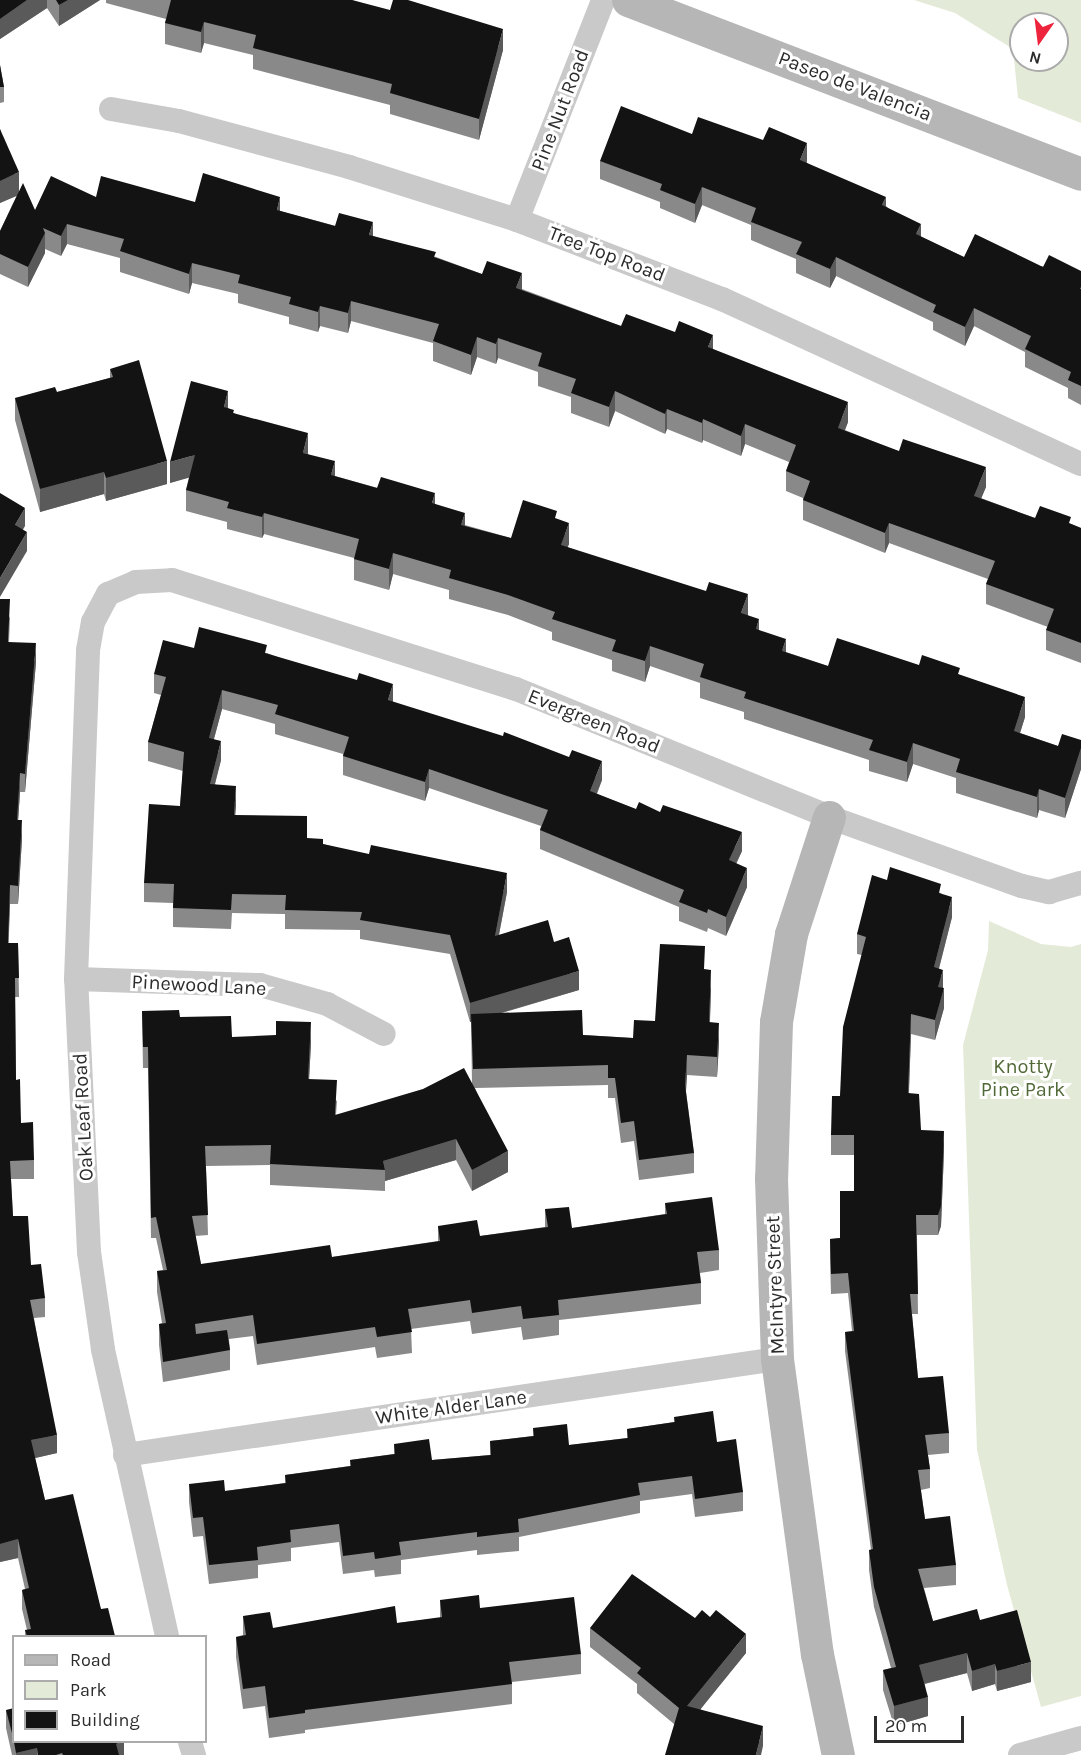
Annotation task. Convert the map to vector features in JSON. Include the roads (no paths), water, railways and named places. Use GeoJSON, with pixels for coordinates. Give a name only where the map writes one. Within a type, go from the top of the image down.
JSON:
{"type":"FeatureCollection","features":[{"type":"Feature","properties":{"kind":"street","name":"Pine Nut Road"},"geometry":{"type":"LineString","coordinates":[[518,220],[603,0]]}},
{"type":"Feature","properties":{"kind":"street","name":"Paseo de Valencia"},"geometry":{"type":"LineString","coordinates":[[628,0],[1081,174]]}},
{"type":"Feature","properties":{"kind":"street","name":"Tree Top Road"},"geometry":{"type":"LineString","coordinates":[[111,109],[179,121],[349,167],[518,220],[722,299],[1081,465]]}},
{"type":"Feature","properties":{"kind":"street","name":"Evergreen Road"},"geometry":{"type":"LineString","coordinates":[[108,594],[136,582],[172,580],[516,689],[829,817],[1022,886],[1049,892],[1077,885]]}},
{"type":"Feature","properties":{"kind":"street","name":"Oak Leaf Road"},"geometry":{"type":"LineString","coordinates":[[108,594],[93,622],[88,650],[76,979],[89,1252],[103,1349],[167,1635]]}},
{"type":"Feature","properties":{"kind":"street","name":"McIntyre Street"},"geometry":{"type":"LineString","coordinates":[[829,817],[792,934],[776,1022],[771,1178],[777,1359],[817,1654],[838,1755]]}},
{"type":"Feature","properties":{"kind":"street","name":"Pinewood Lane"},"geometry":{"type":"LineString","coordinates":[[76,979],[260,985],[327,1004],[384,1034]]}},
{"type":"Feature","properties":{"kind":"street","name":"White Alder Lane"},"geometry":{"type":"LineString","coordinates":[[125,1455],[777,1359]]}},
{"type":"Feature","properties":{"kind":"street"},"geometry":{"type":"LineString","coordinates":[[1020,1755],[1081,1738]]}},
{"type":"Feature","properties":{"kind":"park label","name":"Knotty Pine Park"},"geometry":{"type":"Point","coordinates":[1023,1078]}}]}
